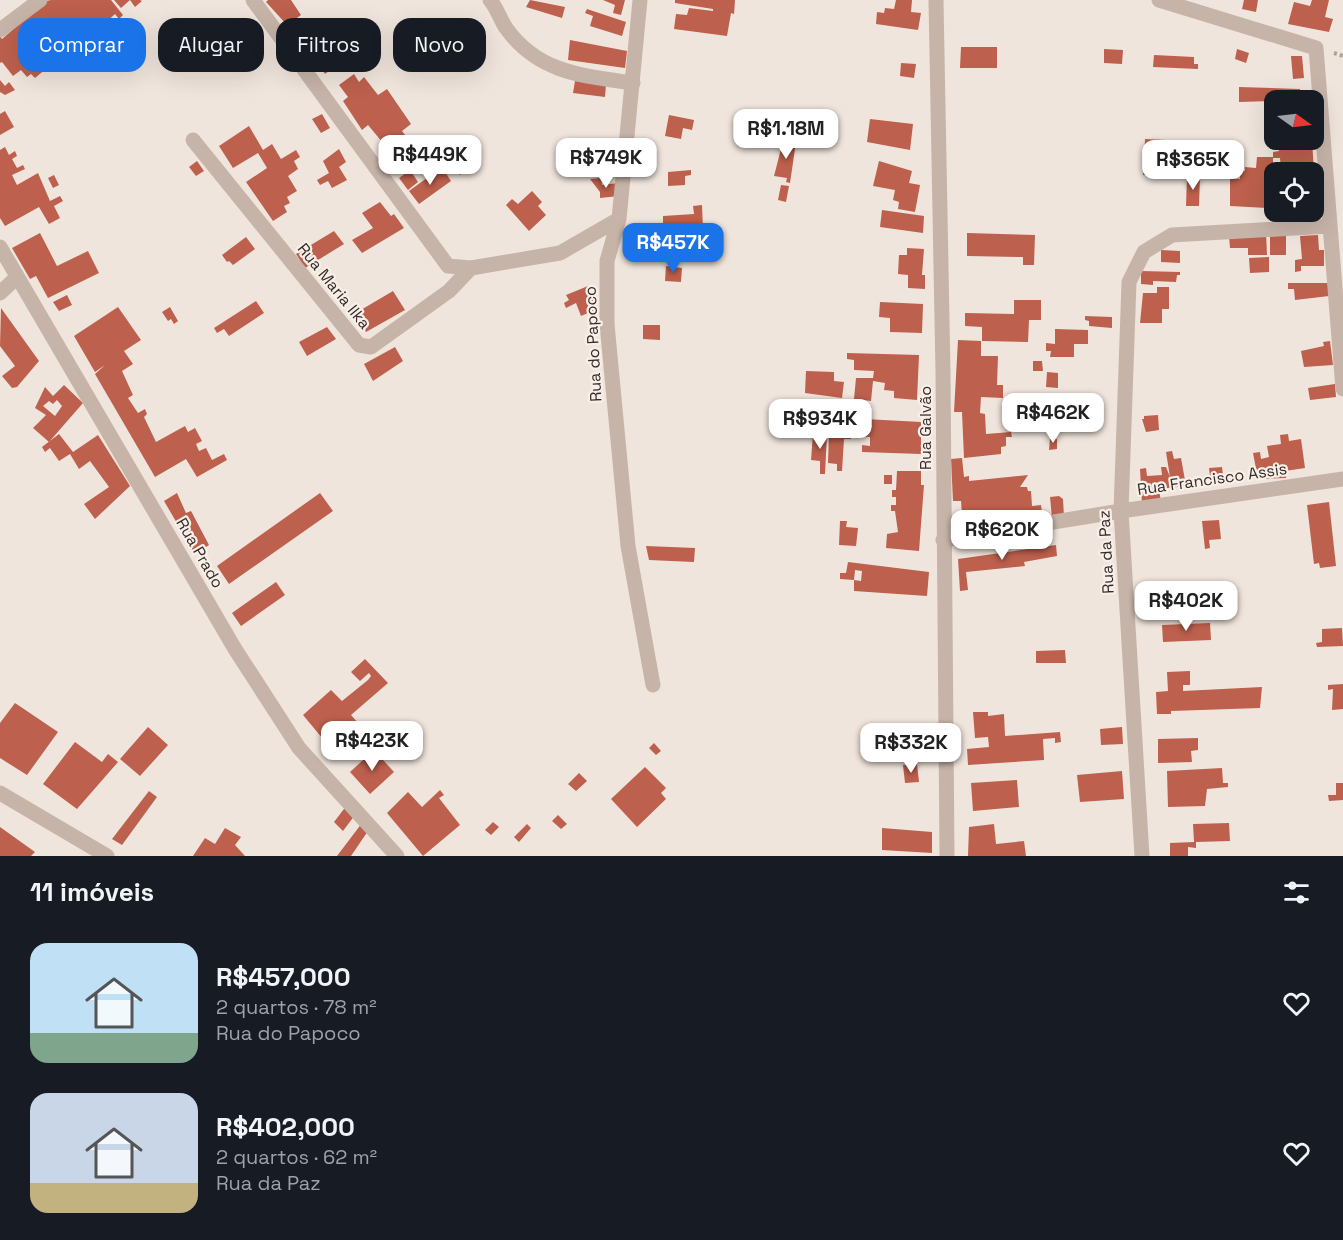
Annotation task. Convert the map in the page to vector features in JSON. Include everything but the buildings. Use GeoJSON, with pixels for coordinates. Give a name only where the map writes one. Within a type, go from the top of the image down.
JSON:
{"type":"FeatureCollection","features":[{"type":"Feature","properties":{"kind":"street"},"geometry":{"type":"LineString","coordinates":[[0,30],[40,0]]}},
{"type":"Feature","properties":{"kind":"street"},"geometry":{"type":"LineString","coordinates":[[254,0],[444,262],[454,269],[560,253],[619,219]]}},
{"type":"Feature","properties":{"kind":"street"},"geometry":{"type":"LineString","coordinates":[[490,0],[506,28],[534,59],[574,75],[633,83]]}},
{"type":"Feature","properties":{"kind":"street","name":"Rua do Papoco"},"geometry":{"type":"LineString","coordinates":[[640,0],[619,219],[607,261],[607,324],[628,546],[653,685]]}},
{"type":"Feature","properties":{"kind":"street","name":"Rua Galvão"},"geometry":{"type":"LineString","coordinates":[[936,0],[939,57],[947,856]]}},
{"type":"Feature","properties":{"kind":"street"},"geometry":{"type":"LineString","coordinates":[[1159,0],[1316,48],[1343,389]]}},
{"type":"Feature","properties":{"kind":"street","name":"Rua Maria Ilka"},"geometry":{"type":"LineString","coordinates":[[193,140],[359,345],[364,348],[371,347],[449,291],[471,268]]}},
{"type":"Feature","properties":{"kind":"street","name":"Rua da Paz"},"geometry":{"type":"LineString","coordinates":[[1142,856],[1121,511],[1129,282],[1144,252],[1172,235],[1329,226]]}},
{"type":"Feature","properties":{"kind":"street","name":"Rua Prado"},"geometry":{"type":"LineString","coordinates":[[0,246],[254,679],[299,747],[397,856]]}},
{"type":"Feature","properties":{"kind":"street"},"geometry":{"type":"LineString","coordinates":[[0,293],[17,278]]}},
{"type":"Feature","properties":{"kind":"street","name":"Rua Francisco Assis"},"geometry":{"type":"LineString","coordinates":[[943,540],[1343,478]]}},
{"type":"Feature","properties":{"kind":"street"},"geometry":{"type":"LineString","coordinates":[[0,793],[107,856]]}}]}
